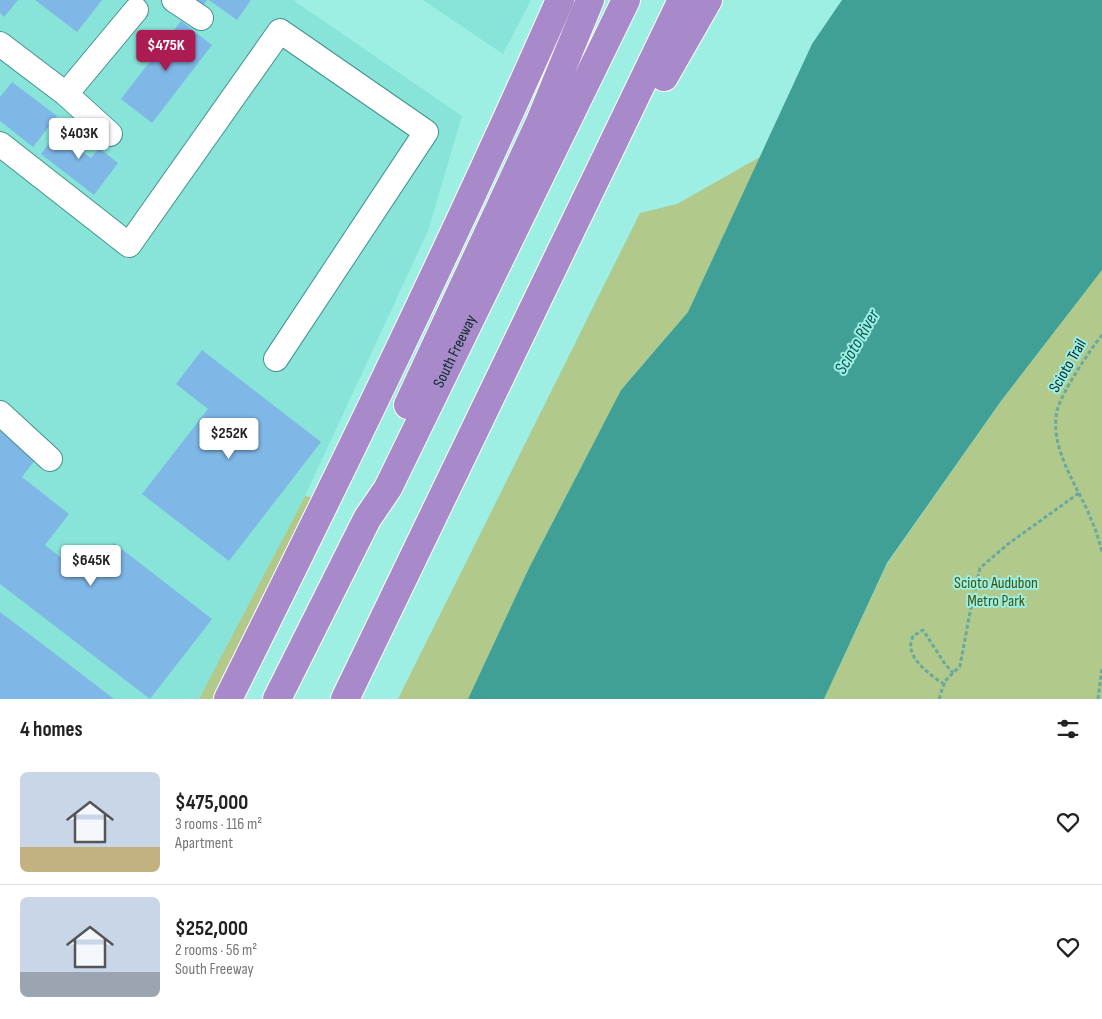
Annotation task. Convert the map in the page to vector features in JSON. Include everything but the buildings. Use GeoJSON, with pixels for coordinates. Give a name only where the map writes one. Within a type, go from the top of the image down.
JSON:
{"type":"FeatureCollection","features":[{"type":"Feature","properties":{"kind":"highway"},"geometry":{"type":"LineString","coordinates":[[228,699],[366,422],[508,119],[560,0]]}},
{"type":"Feature","properties":{"kind":"highway"},"geometry":{"type":"LineString","coordinates":[[366,519],[374,478],[539,124],[590,0]]}},
{"type":"Feature","properties":{"kind":"highway","name":"South Freeway"},"geometry":{"type":"LineString","coordinates":[[277,699],[366,519],[388,488],[626,0]]}},
{"type":"Feature","properties":{"kind":"highway"},"geometry":{"type":"LineString","coordinates":[[345,699],[682,0]]}},
{"type":"Feature","properties":{"kind":"highway"},"geometry":{"type":"LineString","coordinates":[[542,291],[708,0]]}},
{"type":"Feature","properties":{"kind":"lane"},"geometry":{"type":"LineString","coordinates":[[174,0],[201,18]]}},
{"type":"Feature","properties":{"kind":"lane"},"geometry":{"type":"LineString","coordinates":[[66,94],[136,10]]}},
{"type":"Feature","properties":{"kind":"lane"},"geometry":{"type":"LineString","coordinates":[[0,144],[129,245],[280,31],[426,132],[276,359]]}},
{"type":"Feature","properties":{"kind":"lane"},"geometry":{"type":"LineString","coordinates":[[0,44],[66,94],[110,134]]}},
{"type":"Feature","properties":{"kind":"lane"},"geometry":{"type":"LineString","coordinates":[[0,413],[50,459]]}},
{"type":"Feature","properties":{"kind":"path","name":"Scioto Trail"},"geometry":{"type":"LineString","coordinates":[[1102,335],[1066,392],[1058,411],[1057,434],[1063,459],[1091,518],[1102,552]]}},
{"type":"Feature","properties":{"kind":"path"},"geometry":{"type":"LineString","coordinates":[[939,699],[944,684],[960,666],[980,568],[1008,544],[1078,493]]}},
{"type":"Feature","properties":{"kind":"path"},"geometry":{"type":"LineString","coordinates":[[944,684],[930,674],[916,659],[911,649],[913,636],[923,630],[945,664],[954,673]]}},
{"type":"Feature","properties":{"kind":"path"},"geometry":{"type":"LineString","coordinates":[[1098,699],[1102,666]]}},
{"type":"Feature","properties":{"kind":"shaded area"},"geometry":{"type":"Polygon","coordinates":[[[0,0],[293,0],[462,116],[428,231],[305,496],[199,699],[0,699],[0,0]]]}},
{"type":"Feature","properties":{"kind":"shaded area"},"geometry":{"type":"Polygon","coordinates":[[[423,0],[531,0],[503,54],[423,0]]]}},
{"type":"Feature","properties":{"kind":"green space"},"geometry":{"type":"Polygon","coordinates":[[[760,157],[688,312],[621,390],[529,568],[468,699],[398,699],[640,213],[677,204],[760,157]]]}},
{"type":"Feature","properties":{"kind":"green space","name":"Scioto Audubon Metro Park"},"geometry":{"type":"Polygon","coordinates":[[[1102,270],[1102,699],[824,699],[887,564],[1001,401],[1102,270]]]}},
{"type":"Feature","properties":{"kind":"green space"},"geometry":{"type":"Polygon","coordinates":[[[305,496],[338,503],[235,699],[199,699],[305,496]]]}},
{"type":"Feature","properties":{"kind":"water","name":"Scioto River"},"geometry":{"type":"Polygon","coordinates":[[[842,0],[1102,0],[1102,270],[1001,401],[887,563],[824,699],[468,699],[529,568],[621,390],[688,312],[812,44],[842,0]]]}}]}
